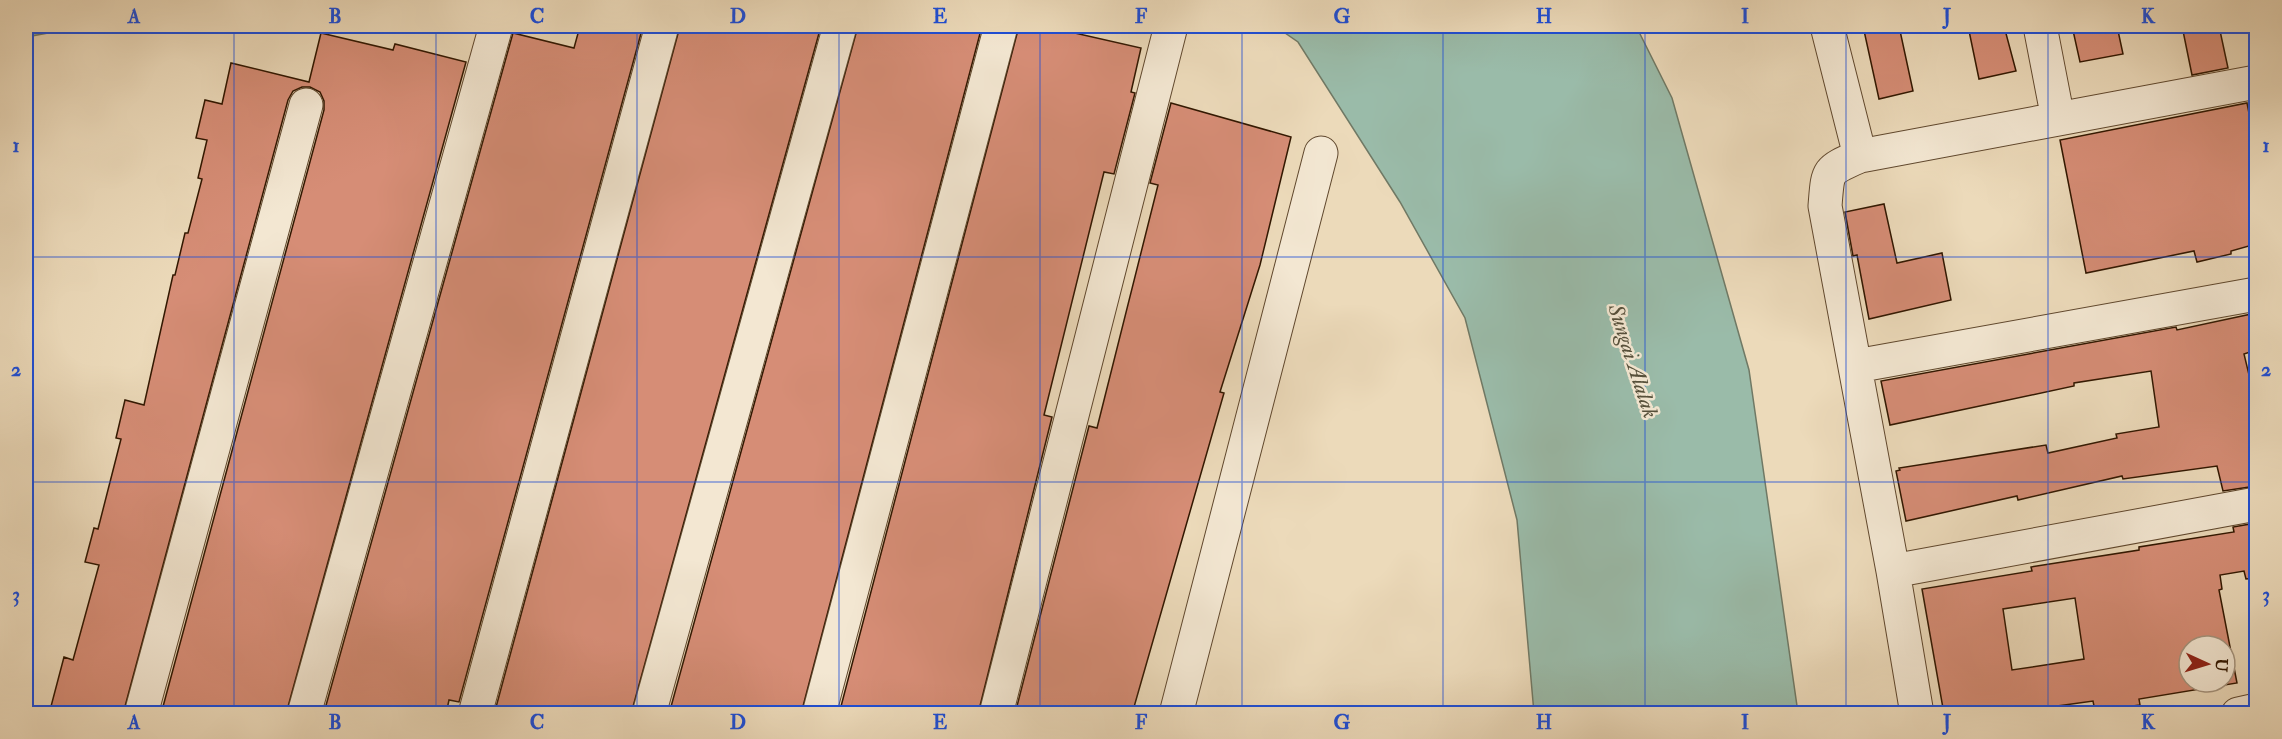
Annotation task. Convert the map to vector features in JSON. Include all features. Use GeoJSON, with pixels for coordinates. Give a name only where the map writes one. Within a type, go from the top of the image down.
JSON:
{"type":"FeatureCollection","features":[{"type":"Feature","properties":{"kind":"street"},"geometry":{"type":"LineString","coordinates":[[304,714],[496,26]]}},
{"type":"Feature","properties":{"kind":"street"},"geometry":{"type":"LineString","coordinates":[[475,714],[662,26]]}},
{"type":"Feature","properties":{"kind":"street"},"geometry":{"type":"LineString","coordinates":[[649,714],[840,26]]}},
{"type":"Feature","properties":{"kind":"street"},"geometry":{"type":"LineString","coordinates":[[819,714],[1001,26]]}},
{"type":"Feature","properties":{"kind":"street"},"geometry":{"type":"LineString","coordinates":[[996,714],[1171,26]]}},
{"type":"Feature","properties":{"kind":"street"},"geometry":{"type":"LineString","coordinates":[[1827,26],[1860,156]]}},
{"type":"Feature","properties":{"kind":"street"},"geometry":{"type":"LineString","coordinates":[[2040,26],[2058,119]]}},
{"type":"Feature","properties":{"kind":"street"},"geometry":{"type":"LineString","coordinates":[[1917,714],[1856,366],[1825,206],[1827,176],[1832,168],[1860,156],[2256,82]]}},
{"type":"Feature","properties":{"kind":"street"},"geometry":{"type":"LineString","coordinates":[[141,714],[306,105]]}},
{"type":"Feature","properties":{"kind":"street"},"geometry":{"type":"LineString","coordinates":[[1176,714],[1321,153]]}},
{"type":"Feature","properties":{"kind":"street"},"geometry":{"type":"LineString","coordinates":[[1856,366],[2256,294]]}},
{"type":"Feature","properties":{"kind":"street"},"geometry":{"type":"LineString","coordinates":[[1893,571],[2256,504]]}},
{"type":"Feature","properties":{"kind":"street"},"geometry":{"type":"LineString","coordinates":[[2238,714],[2256,710]]}},
{"type":"Feature","properties":{"kind":"water"},"geometry":{"type":"Polygon","coordinates":[[[26,26],[86,26],[26,37],[26,26]]]}},
{"type":"Feature","properties":{"kind":"water","name":"Sungai Alalak"},"geometry":{"type":"Polygon","coordinates":[[[1275,26],[1636,26],[1672,98],[1749,370],[1798,713],[1534,713],[1517,520],[1465,318],[1400,202],[1298,42],[1275,26]]]}},
{"type":"Feature","properties":{"kind":"building"},"geometry":{"type":"Polygon","coordinates":[[[580,26],[643,26],[459,702],[449,700],[446,714],[342,714],[325,709],[513,33],[574,48],[580,26]]]}},
{"type":"Feature","properties":{"kind":"building"},"geometry":{"type":"Polygon","coordinates":[[[680,26],[821,26],[631,714],[579,714],[549,706],[547,714],[506,714],[495,711],[680,26]]]}},
{"type":"Feature","properties":{"kind":"building"},"geometry":{"type":"Polygon","coordinates":[[[858,26],[982,26],[801,714],[669,714],[858,26]]]}},
{"type":"Feature","properties":{"kind":"building"},"geometry":{"type":"Polygon","coordinates":[[[1019,26],[1044,26],[1141,48],[1131,92],[1135,93],[1114,174],[1104,172],[1044,415],[1052,417],[978,714],[839,714],[1019,26]]]}},
{"type":"Feature","properties":{"kind":"building"},"geometry":{"type":"Polygon","coordinates":[[[1863,26],[1899,26],[1913,91],[1879,99],[1863,26]]]}},
{"type":"Feature","properties":{"kind":"building"},"geometry":{"type":"Polygon","coordinates":[[[1968,26],[2004,26],[2016,71],[1979,79],[1968,26]]]}},
{"type":"Feature","properties":{"kind":"building"},"geometry":{"type":"Polygon","coordinates":[[[2072,26],[2117,26],[2123,54],[2080,62],[2072,26]]]}},
{"type":"Feature","properties":{"kind":"building"},"geometry":{"type":"Polygon","coordinates":[[[2182,26],[2219,26],[2228,68],[2192,75],[2182,26]]]}},
{"type":"Feature","properties":{"kind":"building"},"geometry":{"type":"Polygon","coordinates":[[[321,33],[393,50],[395,44],[466,62],[286,714],[161,714],[324,110],[324,101],[320,92],[310,87],[302,87],[293,91],[288,100],[123,714],[49,714],[64,657],[73,660],[99,565],[85,562],[94,528],[98,529],[121,439],[116,438],[125,400],[144,405],[173,275],[175,275],[185,233],[188,233],[202,179],[198,178],[207,140],[196,138],[205,100],[222,104],[231,63],[309,82],[321,33]]]}},
{"type":"Feature","properties":{"kind":"building"},"geometry":{"type":"Polygon","coordinates":[[[1171,103],[1291,137],[1260,265],[1220,392],[1224,393],[1132,714],[1015,714],[1089,426],[1097,428],[1158,185],[1150,183],[1171,103]]]}},
{"type":"Feature","properties":{"kind":"building"},"geometry":{"type":"Polygon","coordinates":[[[2247,103],[2256,149],[2256,244],[2231,251],[2231,254],[2197,262],[2194,251],[2086,273],[2060,140],[2247,103]]]}},
{"type":"Feature","properties":{"kind":"building"},"geometry":{"type":"Polygon","coordinates":[[[1884,204],[1897,263],[1942,253],[1951,300],[1869,319],[1857,255],[1853,256],[1845,212],[1884,204]]]}},
{"type":"Feature","properties":{"kind":"building"},"geometry":{"type":"Polygon","coordinates":[[[2256,313],[2256,350],[2244,354],[2256,404],[2256,486],[2223,491],[2217,466],[2123,479],[2122,476],[2018,500],[2017,496],[1906,521],[1896,471],[1900,470],[1899,468],[2046,445],[2048,453],[2117,438],[2116,434],[2159,427],[2151,371],[2074,383],[2074,386],[1890,425],[1881,381],[2176,327],[2177,330],[2256,313]]]}},
{"type":"Feature","properties":{"kind":"building"},"geometry":{"type":"Polygon","coordinates":[[[2256,523],[2256,578],[2246,579],[2244,571],[2220,575],[2222,589],[2219,590],[2228,634],[2177,634],[2177,693],[2139,699],[2140,705],[2095,711],[2093,701],[2036,709],[2037,714],[1944,714],[1922,589],[2032,571],[2031,567],[2139,550],[2139,547],[2234,532],[2233,527],[2256,523]],[[2075,598],[2003,609],[2012,670],[2084,659],[2075,598]]]}}]}
